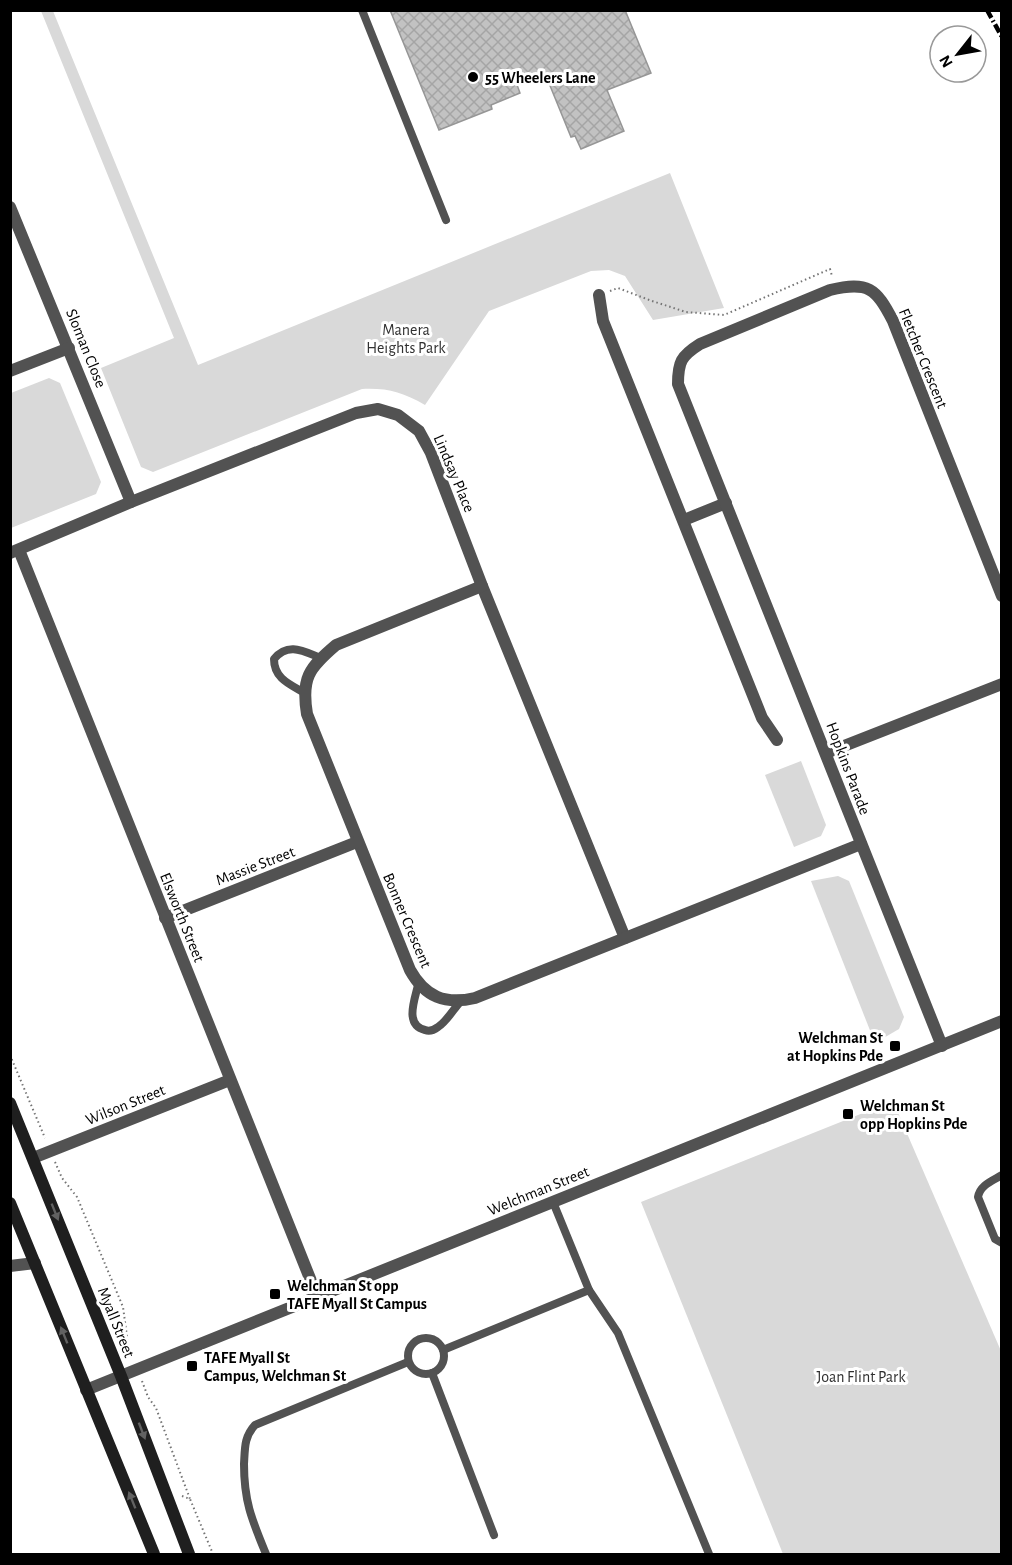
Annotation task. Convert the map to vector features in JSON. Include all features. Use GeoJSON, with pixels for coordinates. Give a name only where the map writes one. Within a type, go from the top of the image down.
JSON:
{"type":"FeatureCollection","features":[{"type":"Feature","properties":{"kind":"street","name":"Sloman Close"},"geometry":{"type":"LineString","coordinates":[[10,207],[131,502]]}},
{"type":"Feature","properties":{"kind":"street","name":"Fletcher Crescent"},"geometry":{"type":"LineString","coordinates":[[685,354],[700,344],[837,288],[850,285],[869,288],[883,302],[893,321],[1002,596]]}},
{"type":"Feature","properties":{"kind":"street"},"geometry":{"type":"LineString","coordinates":[[599,295],[603,321],[762,718],[777,740]]}},
{"type":"Feature","properties":{"kind":"street"},"geometry":{"type":"LineString","coordinates":[[10,371],[69,348]]}},
{"type":"Feature","properties":{"kind":"street","name":"Hopkins Parade"},"geometry":{"type":"LineString","coordinates":[[685,354],[678,368],[678,384],[942,1046]]}},
{"type":"Feature","properties":{"kind":"street","name":"Lindsay Place"},"geometry":{"type":"LineString","coordinates":[[15,551],[131,502],[356,413],[378,410],[398,415],[419,431],[431,453],[482,586],[625,938]]}},
{"type":"Feature","properties":{"kind":"street"},"geometry":{"type":"LineString","coordinates":[[684,520],[726,503]]}},
{"type":"Feature","properties":{"kind":"street","name":"Elsworth Street"},"geometry":{"type":"LineString","coordinates":[[15,551],[317,1296]]}},
{"type":"Feature","properties":{"kind":"street"},"geometry":{"type":"LineString","coordinates":[[303,692],[309,673],[336,645],[360,633],[482,586]]}},
{"type":"Feature","properties":{"kind":"street"},"geometry":{"type":"LineString","coordinates":[[826,753],[1002,684]]}},
{"type":"Feature","properties":{"kind":"street","name":"Bonner Crescent"},"geometry":{"type":"LineString","coordinates":[[303,692],[307,714],[410,970],[418,985],[431,994],[445,1000],[460,1002]]}},
{"type":"Feature","properties":{"kind":"street","name":"Massie Street"},"geometry":{"type":"LineString","coordinates":[[165,918],[357,842]]}},
{"type":"Feature","properties":{"kind":"street"},"geometry":{"type":"LineString","coordinates":[[460,1002],[861,844]]}},
{"type":"Feature","properties":{"kind":"street","name":"Welchman Street"},"geometry":{"type":"LineString","coordinates":[[86,1390],[942,1046],[1000,1025]]}},
{"type":"Feature","properties":{"kind":"street","name":"Wilson Street"},"geometry":{"type":"LineString","coordinates":[[33,1158],[230,1080]]}},
{"type":"Feature","properties":{"kind":"street","name":"Myall Street"},"geometry":{"type":"LineString","coordinates":[[10,1103],[121,1376],[189,1554]]}},
{"type":"Feature","properties":{"kind":"street"},"geometry":{"type":"LineString","coordinates":[[10,1203],[154,1554]]}},
{"type":"Feature","properties":{"kind":"street"},"geometry":{"type":"LineString","coordinates":[[10,1266],[35,1263]]}},
{"type":"Feature","properties":{"kind":"lane"},"geometry":{"type":"LineString","coordinates":[[362,10],[446,220]]}},
{"type":"Feature","properties":{"kind":"lane"},"geometry":{"type":"LineString","coordinates":[[303,692],[279,676],[274,668],[274,659],[279,652],[288,649],[296,649],[321,658]]}},
{"type":"Feature","properties":{"kind":"lane"},"geometry":{"type":"LineString","coordinates":[[418,985],[412,1015],[415,1024],[421,1030],[430,1031],[438,1028],[460,1002]]}},
{"type":"Feature","properties":{"kind":"lane"},"geometry":{"type":"LineString","coordinates":[[1002,1175],[983,1186],[978,1197],[995,1239],[1002,1243]]}},
{"type":"Feature","properties":{"kind":"lane"},"geometry":{"type":"LineString","coordinates":[[553,1202],[589,1290],[618,1333],[709,1554]]}},
{"type":"Feature","properties":{"kind":"lane"},"geometry":{"type":"LineString","coordinates":[[443,1350],[589,1290]]}},
{"type":"Feature","properties":{"kind":"lane"},"geometry":{"type":"LineString","coordinates":[[419,1338],[430,1338],[440,1344],[443,1350],[442,1364],[432,1373],[418,1373],[408,1362],[410,1346],[419,1338]]}},
{"type":"Feature","properties":{"kind":"lane"},"geometry":{"type":"LineString","coordinates":[[266,1554],[249,1513],[244,1490],[247,1434],[255,1425],[408,1362]]}},
{"type":"Feature","properties":{"kind":"lane"},"geometry":{"type":"LineString","coordinates":[[432,1373],[494,1535]]}},
{"type":"Feature","properties":{"kind":"path"},"geometry":{"type":"LineString","coordinates":[[599,295],[618,288],[686,312],[724,315],[830,269],[837,288]]}},
{"type":"Feature","properties":{"kind":"path"},"geometry":{"type":"LineString","coordinates":[[10,1054],[62,1178],[77,1197],[123,1307],[128,1344],[148,1397],[156,1408],[213,1554]]}},
{"type":"Feature","properties":{"kind":"path"},"geometry":{"type":"LineString","coordinates":[[165,1491],[190,1499]]}},
{"type":"Feature","properties":{"kind":"green space","name":"Manera Heights Park"},"geometry":{"type":"Polygon","coordinates":[[[41,11],[53,11],[198,365],[670,173],[724,308],[653,320],[625,276],[609,270],[591,271],[489,311],[425,405],[395,392],[362,389],[153,472],[141,467],[101,368],[174,338],[41,11]]]}},
{"type":"Feature","properties":{"kind":"green space"},"geometry":{"type":"Polygon","coordinates":[[[49,378],[60,383],[101,482],[96,494],[11,528],[11,393],[49,378]]]}},
{"type":"Feature","properties":{"kind":"green space"},"geometry":{"type":"Polygon","coordinates":[[[801,761],[826,825],[821,836],[794,847],[765,775],[801,761]]]}},
{"type":"Feature","properties":{"kind":"green space"},"geometry":{"type":"Polygon","coordinates":[[[838,876],[849,881],[904,1017],[899,1029],[875,1043],[811,881],[838,876]]]}},
{"type":"Feature","properties":{"kind":"green space","name":"Joan Flint Park"},"geometry":{"type":"Polygon","coordinates":[[[893,1101],[1001,1351],[1001,1554],[783,1554],[641,1202],[893,1101]]]}},
{"type":"Feature","properties":{"kind":"building","name":"55 Wheelers Lane"},"geometry":{"type":"Polygon","coordinates":[[[390,10],[625,10],[651,73],[607,90],[624,131],[581,149],[575,136],[571,137],[544,71],[516,82],[520,93],[491,105],[492,109],[439,130],[390,10]]]}},
{"type":"Feature","properties":{"kind":"railway"},"geometry":{"type":"LineString","coordinates":[[987,10],[1002,37]]}},
{"type":"Feature","properties":{"kind":"place","name":"55 Wheelers Lane"},"geometry":{"type":"Point","coordinates":[473,77]}},
{"type":"Feature","properties":{"kind":"place","name":"Welchman St at Hopkins Pde"},"geometry":{"type":"Point","coordinates":[895,1046]}},
{"type":"Feature","properties":{"kind":"place","name":"Welchman St opp Hopkins Pde"},"geometry":{"type":"Point","coordinates":[848,1114]}},
{"type":"Feature","properties":{"kind":"place","name":"Welchman St opp TAFE Myall St Campus"},"geometry":{"type":"Point","coordinates":[275,1294]}},
{"type":"Feature","properties":{"kind":"place","name":"TAFE Myall St Campus, Welchman St"},"geometry":{"type":"Point","coordinates":[192,1366]}}]}
